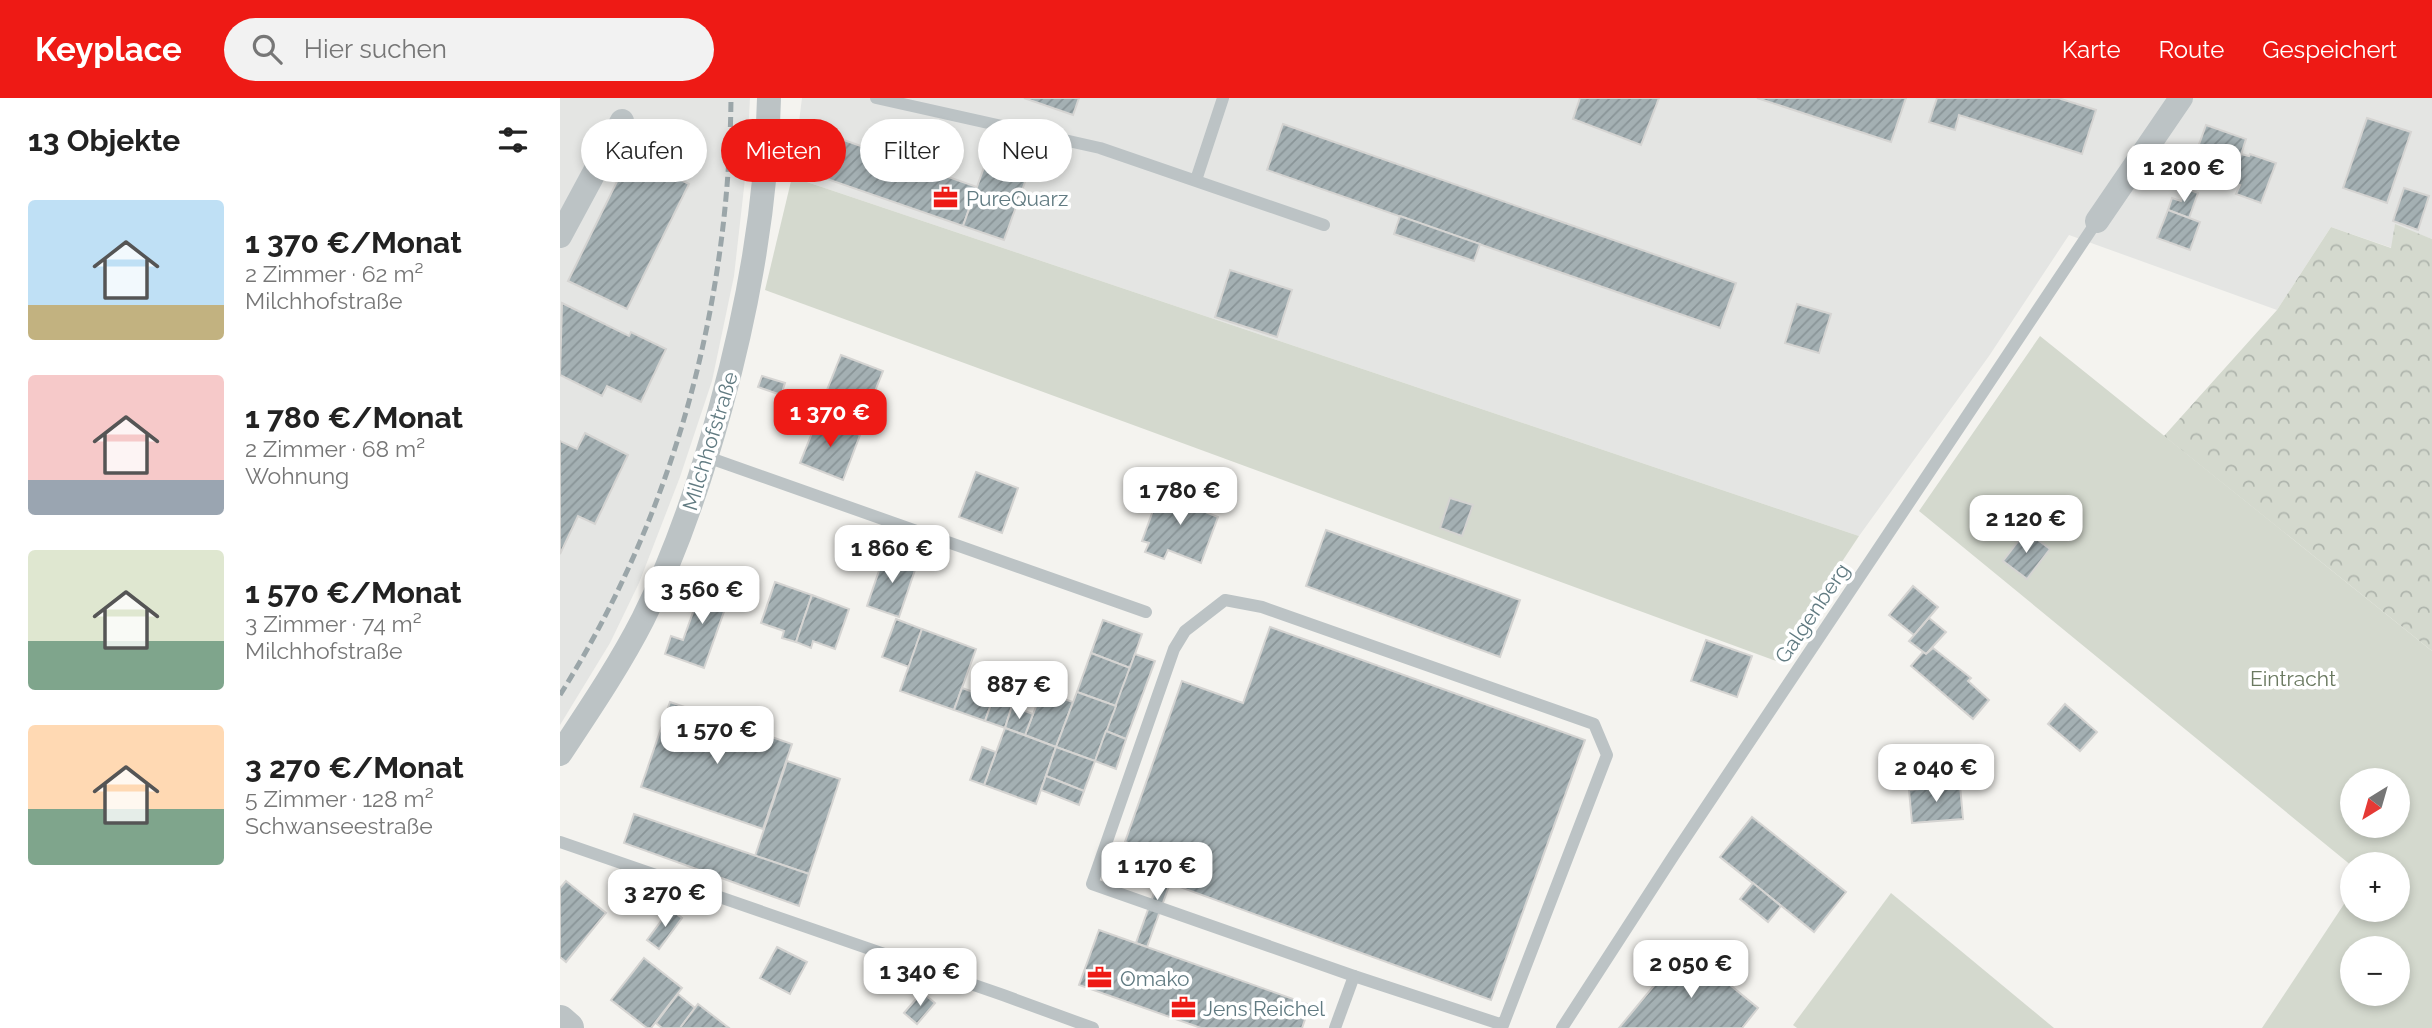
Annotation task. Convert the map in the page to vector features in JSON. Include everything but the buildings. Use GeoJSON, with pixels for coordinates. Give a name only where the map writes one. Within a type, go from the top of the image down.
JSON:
{"type":"FeatureCollection","features":[{"type":"Feature","properties":{"kind":"street","name":"Milchhofstraße"},"geometry":{"type":"LineString","coordinates":[[560,754],[617,668],[644,618],[690,510],[708,457],[744,319],[758,243],[768,140],[769,98]]}},
{"type":"Feature","properties":{"kind":"street"},"geometry":{"type":"LineString","coordinates":[[2097,221],[2181,98]]}},
{"type":"Feature","properties":{"kind":"street"},"geometry":{"type":"LineString","coordinates":[[560,236],[589,182]]}},
{"type":"Feature","properties":{"kind":"street"},"geometry":{"type":"LineString","coordinates":[[560,1021],[568,1028]]}},
{"type":"Feature","properties":{"kind":"lane"},"geometry":{"type":"LineString","coordinates":[[876,98],[1100,148],[1324,225]]}},
{"type":"Feature","properties":{"kind":"lane"},"geometry":{"type":"LineString","coordinates":[[1196,180],[1223,98]]}},
{"type":"Feature","properties":{"kind":"lane","name":"Galgenberg"},"geometry":{"type":"LineString","coordinates":[[1562,1028],[1674,855],[2097,221]]}},
{"type":"Feature","properties":{"kind":"lane"},"geometry":{"type":"LineString","coordinates":[[708,457],[1146,612]]}},
{"type":"Feature","properties":{"kind":"lane"},"geometry":{"type":"LineString","coordinates":[[1225,600],[1262,607],[1594,724],[1607,755],[1503,1025],[1354,976],[1093,884],[1174,649],[1185,631],[1225,600]]}},
{"type":"Feature","properties":{"kind":"lane"},"geometry":{"type":"LineString","coordinates":[[560,842],[1093,1028]]}},
{"type":"Feature","properties":{"kind":"lane"},"geometry":{"type":"LineString","coordinates":[[1335,1028],[1354,976]]}},
{"type":"Feature","properties":{"kind":"shaded area"},"geometry":{"type":"Polygon","coordinates":[[[560,98],[750,98],[749,119],[721,119],[721,182],[745,182],[734,276],[712,381],[680,477],[639,583],[610,643],[560,725],[560,98]]]}},
{"type":"Feature","properties":{"kind":"shaded area"},"geometry":{"type":"Polygon","coordinates":[[[802,98],[2432,98],[2432,239],[2395,225],[2392,248],[2331,227],[2277,310],[2069,235],[1989,356],[1859,536],[807,182],[846,182],[846,119],[799,119],[802,98]]]}},
{"type":"Feature","properties":{"kind":"green space"},"geometry":{"type":"Polygon","coordinates":[[[791,182],[807,182],[1859,536],[1776,661],[765,290],[791,182]]]}},
{"type":"Feature","properties":{"kind":"green space"},"geometry":{"type":"Polygon","coordinates":[[[2395,224],[2432,239],[2432,651],[2164,436],[2277,310],[2331,227],[2391,248],[2395,224]]]}},
{"type":"Feature","properties":{"kind":"green space","name":"Eintracht"},"geometry":{"type":"Polygon","coordinates":[[[2040,336],[2432,651],[2432,1028],[2262,1028],[2340,910],[2340,922],[2410,922],[2410,852],[2340,852],[2340,856],[1919,511],[2040,336]]]}},
{"type":"Feature","properties":{"kind":"green space"},"geometry":{"type":"Polygon","coordinates":[[[1891,893],[2054,1028],[1797,1028],[1793,1025],[1891,893]]]}},
{"type":"Feature","properties":{"kind":"railway"},"geometry":{"type":"LineString","coordinates":[[560,695],[600,626],[634,555],[663,483],[687,408],[706,332],[719,255],[728,177],[731,98]]}},
{"type":"Feature","properties":{"kind":"place","name":"PureQuarz"},"geometry":{"type":"Point","coordinates":[946,198]}},
{"type":"Feature","properties":{"kind":"place","name":"Omako"},"geometry":{"type":"Point","coordinates":[1100,978]}},
{"type":"Feature","properties":{"kind":"place","name":"Jens Reichel"},"geometry":{"type":"Point","coordinates":[1183,1008]}}]}
